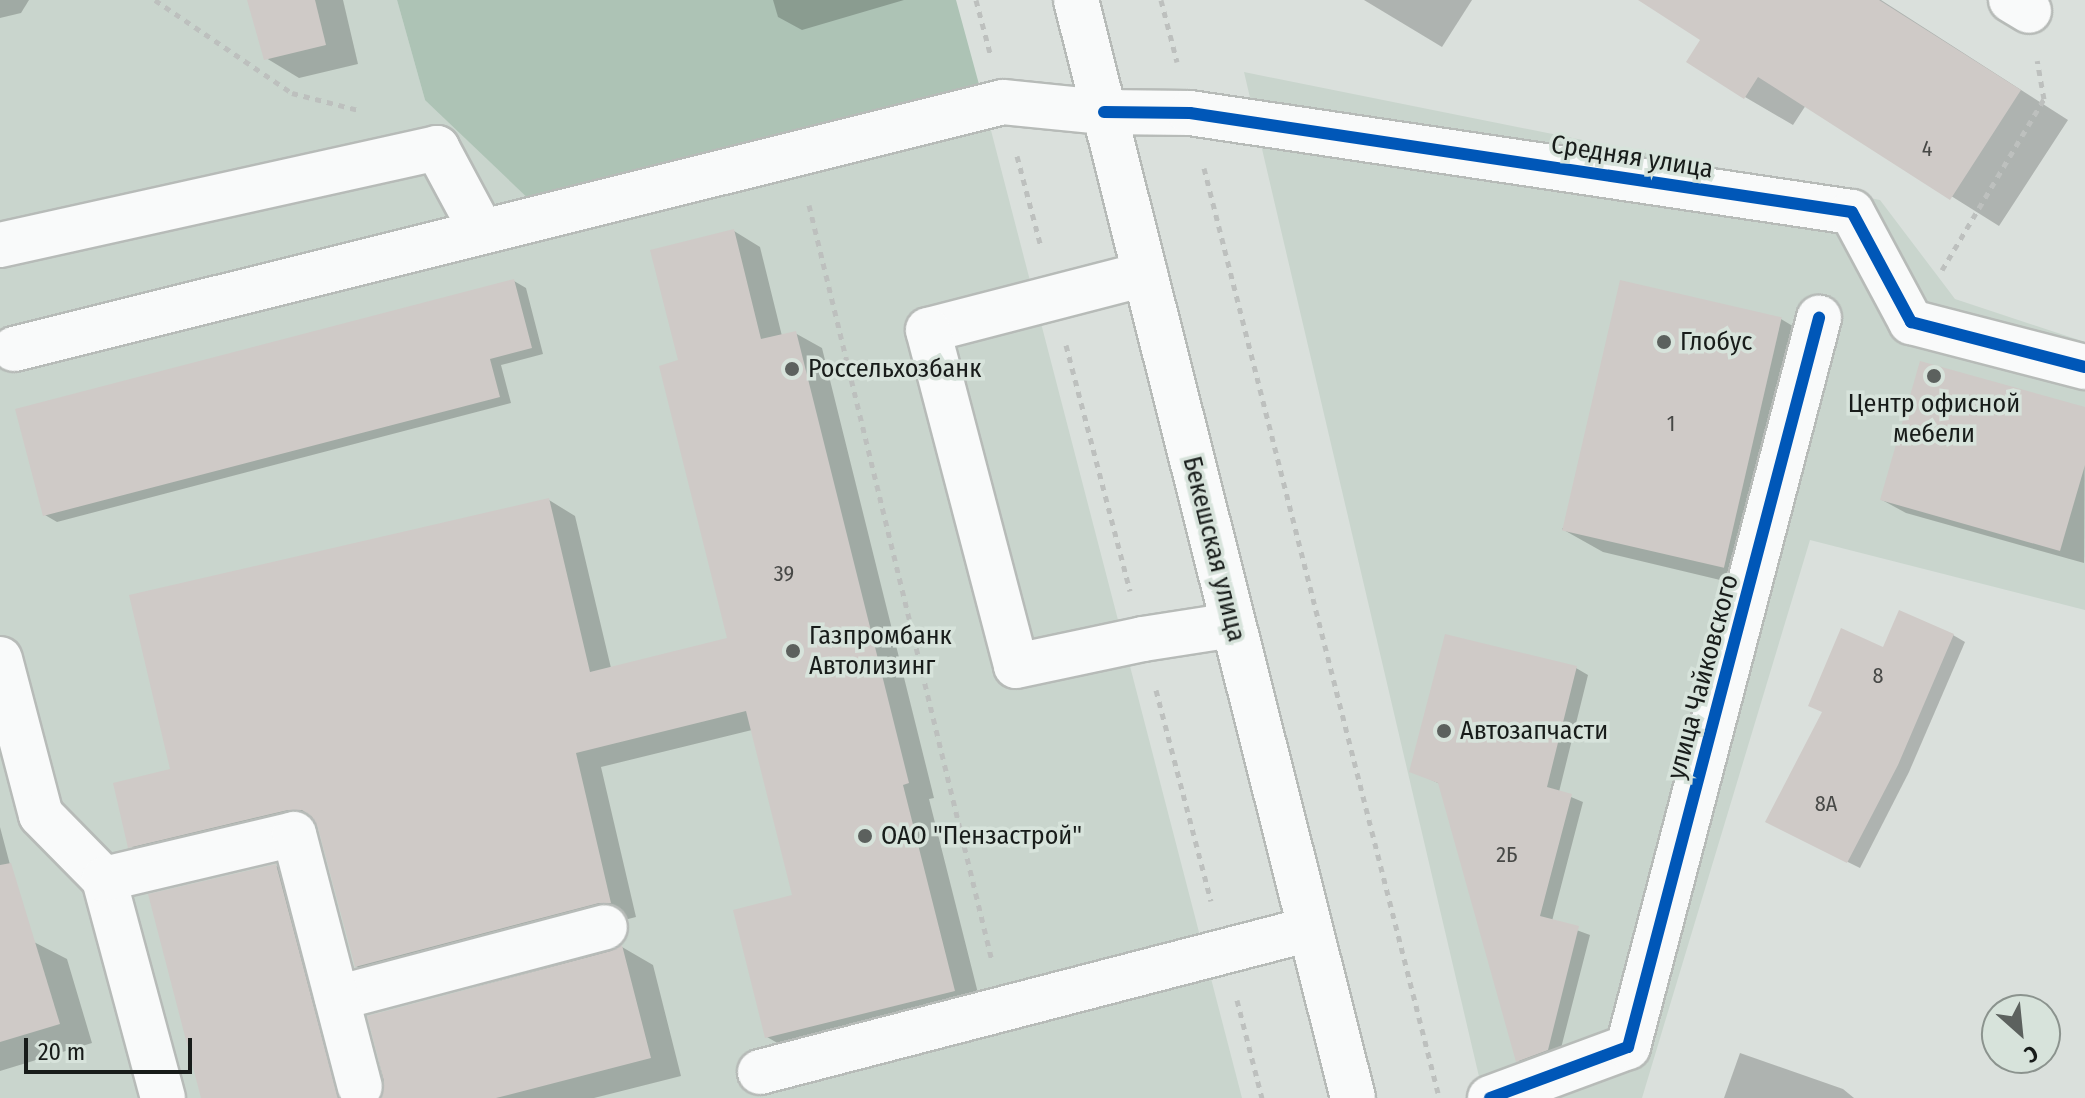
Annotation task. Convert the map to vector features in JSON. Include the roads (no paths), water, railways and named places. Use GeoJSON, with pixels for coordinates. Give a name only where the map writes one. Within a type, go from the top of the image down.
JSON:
{"type":"FeatureCollection","features":[{"type":"Feature","properties":{"kind":"street","name":"Бекешская улица"},"geometry":{"type":"LineString","coordinates":[[1076,0],[1353,1098]]}},
{"type":"Feature","properties":{"kind":"street","name":"Средняя улица"},"geometry":{"type":"LineString","coordinates":[[14,349],[1003,102],[1104,112],[1190,113],[1852,212],[1911,322],[2085,367]]}},
{"type":"Feature","properties":{"kind":"street"},"geometry":{"type":"LineString","coordinates":[[0,245],[437,148],[482,232]]}},
{"type":"Feature","properties":{"kind":"street"},"geometry":{"type":"LineString","coordinates":[[1145,274],[928,330],[1016,666],[1143,639],[1233,625]]}},
{"type":"Feature","properties":{"kind":"street","name":"улица Чайковского"},"geometry":{"type":"LineString","coordinates":[[1490,1098],[1628,1047],[1819,318]]}},
{"type":"Feature","properties":{"kind":"street"},"geometry":{"type":"LineString","coordinates":[[0,659],[41,815],[104,879],[163,1098]]}},
{"type":"Feature","properties":{"kind":"street"},"geometry":{"type":"LineString","coordinates":[[104,879],[294,834],[360,1087]]}},
{"type":"Feature","properties":{"kind":"street"},"geometry":{"type":"LineString","coordinates":[[337,998],[605,927]]}},
{"type":"Feature","properties":{"kind":"street"},"geometry":{"type":"LineString","coordinates":[[760,1072],[1310,929]]}},
{"type":"Feature","properties":{"kind":"place","name":"Глобус"},"geometry":{"type":"Point","coordinates":[1664,342]}},
{"type":"Feature","properties":{"kind":"place","name":"Россельхозбанк"},"geometry":{"type":"Point","coordinates":[792,369]}},
{"type":"Feature","properties":{"kind":"place","name":"Центр офисной мебели"},"geometry":{"type":"Point","coordinates":[1934,376]}},
{"type":"Feature","properties":{"kind":"place","name":"Газпромбанк Автолизинг"},"geometry":{"type":"Point","coordinates":[793,651]}},
{"type":"Feature","properties":{"kind":"place","name":"Автозапчасти"},"geometry":{"type":"Point","coordinates":[1444,731]}},
{"type":"Feature","properties":{"kind":"place","name":"ОАО \"Пензастрой\""},"geometry":{"type":"Point","coordinates":[865,836]}}]}
